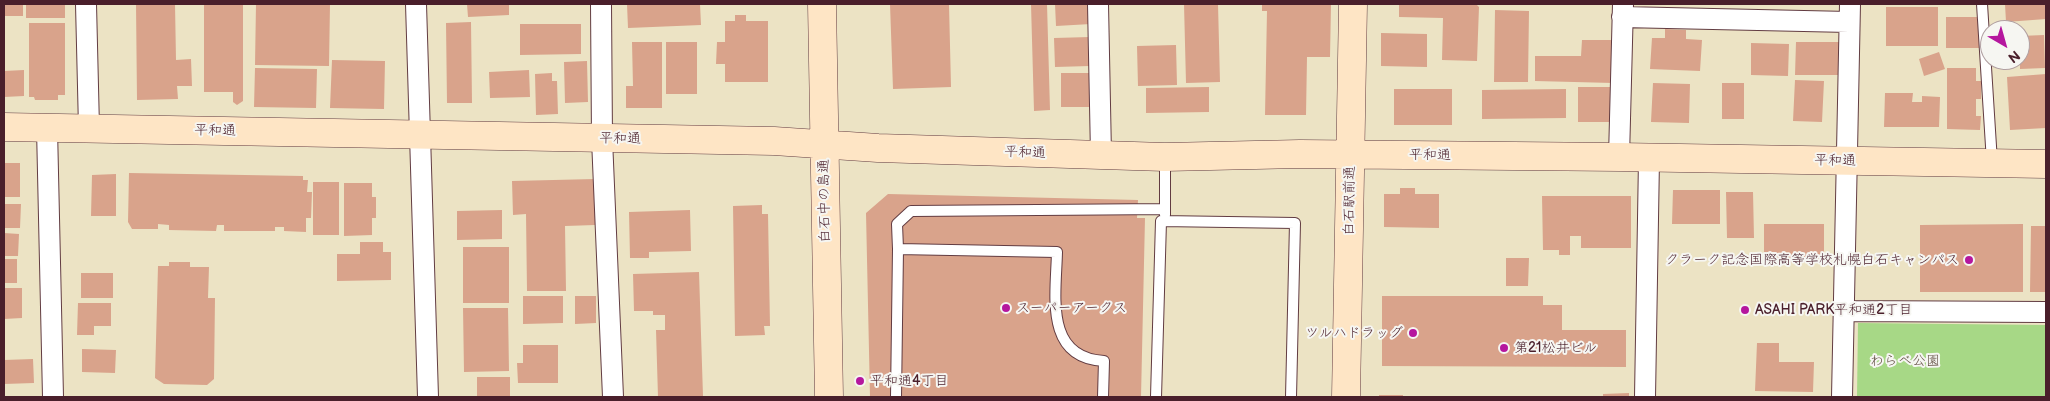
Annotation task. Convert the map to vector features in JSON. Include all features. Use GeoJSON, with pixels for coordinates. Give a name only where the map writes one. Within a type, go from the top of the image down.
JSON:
{"type":"FeatureCollection","features":[{"type":"Feature","properties":{"kind":"street"},"geometry":{"type":"LineString","coordinates":[[86,4],[89,128]]}},
{"type":"Feature","properties":{"kind":"street"},"geometry":{"type":"LineString","coordinates":[[416,4],[428,397]]}},
{"type":"Feature","properties":{"kind":"street"},"geometry":{"type":"LineString","coordinates":[[601,4],[602,139],[613,397]]}},
{"type":"Feature","properties":{"kind":"street","name":"白石中の島通"},"geometry":{"type":"LineString","coordinates":[[822,4],[829,397]]}},
{"type":"Feature","properties":{"kind":"street"},"geometry":{"type":"LineString","coordinates":[[1098,4],[1101,155]]}},
{"type":"Feature","properties":{"kind":"street","name":"白石駅前通"},"geometry":{"type":"LineString","coordinates":[[1346,397],[1353,4]]}},
{"type":"Feature","properties":{"kind":"street"},"geometry":{"type":"LineString","coordinates":[[1619,157],[1623,10],[1850,13],[1845,162],[1842,397]]}},
{"type":"Feature","properties":{"kind":"street","name":"平和通"},"geometry":{"type":"LineString","coordinates":[[4,127],[823,144],[878,148],[1101,155],[1619,157],[1649,159],[2046,164]]}},
{"type":"Feature","properties":{"kind":"street"},"geometry":{"type":"LineString","coordinates":[[47,128],[54,397]]}},
{"type":"Feature","properties":{"kind":"street"},"geometry":{"type":"LineString","coordinates":[[1645,397],[1649,159]]}},
{"type":"Feature","properties":{"kind":"street"},"geometry":{"type":"LineString","coordinates":[[1844,311],[2046,312]]}},
{"type":"Feature","properties":{"kind":"lane"},"geometry":{"type":"LineString","coordinates":[[1982,4],[1992,162]]}},
{"type":"Feature","properties":{"kind":"lane"},"geometry":{"type":"LineString","coordinates":[[1165,156],[1166,221]]}},
{"type":"Feature","properties":{"kind":"lane"},"geometry":{"type":"LineString","coordinates":[[896,397],[897,224],[910,211],[1165,209]]}},
{"type":"Feature","properties":{"kind":"lane"},"geometry":{"type":"LineString","coordinates":[[1156,397],[1161,221],[1295,223],[1292,397]]}},
{"type":"Feature","properties":{"kind":"lane"},"geometry":{"type":"LineString","coordinates":[[898,249],[1057,252],[1057,323],[1061,336],[1066,344],[1081,357],[1091,361],[1104,361],[1103,397]]}},
{"type":"Feature","properties":{"kind":"green space","name":"わらべ公園"},"geometry":{"type":"Polygon","coordinates":[[[1858,323],[2046,325],[2046,397],[1857,397],[1858,323]]]}},
{"type":"Feature","properties":{"kind":"building"},"geometry":{"type":"Polygon","coordinates":[[[4,4],[23,4],[23,16],[4,16],[4,4]]]}},
{"type":"Feature","properties":{"kind":"building"},"geometry":{"type":"Polygon","coordinates":[[[26,4],[65,4],[65,18],[26,18],[26,4]]]}},
{"type":"Feature","properties":{"kind":"building"},"geometry":{"type":"Polygon","coordinates":[[[136,4],[175,4],[176,60],[191,59],[192,86],[177,86],[178,99],[137,100],[136,4]]]}},
{"type":"Feature","properties":{"kind":"building"},"geometry":{"type":"Polygon","coordinates":[[[204,4],[243,4],[243,101],[237,105],[233,102],[233,92],[204,92],[204,4]]]}},
{"type":"Feature","properties":{"kind":"building"},"geometry":{"type":"Polygon","coordinates":[[[256,4],[330,4],[329,66],[255,65],[256,4]]]}},
{"type":"Feature","properties":{"kind":"building"},"geometry":{"type":"Polygon","coordinates":[[[467,4],[509,4],[509,15],[468,17],[467,4]]]}},
{"type":"Feature","properties":{"kind":"building"},"geometry":{"type":"Polygon","coordinates":[[[627,4],[700,4],[701,25],[628,28],[627,4]]]}},
{"type":"Feature","properties":{"kind":"building"},"geometry":{"type":"Polygon","coordinates":[[[890,4],[949,4],[951,87],[893,89],[890,4]]]}},
{"type":"Feature","properties":{"kind":"building"},"geometry":{"type":"Polygon","coordinates":[[[1031,4],[1047,4],[1050,110],[1034,111],[1031,4]]]}},
{"type":"Feature","properties":{"kind":"building"},"geometry":{"type":"Polygon","coordinates":[[[1055,4],[1090,4],[1091,24],[1056,26],[1055,4]]]}},
{"type":"Feature","properties":{"kind":"building"},"geometry":{"type":"Polygon","coordinates":[[[1184,4],[1218,4],[1220,82],[1186,83],[1184,4]]]}},
{"type":"Feature","properties":{"kind":"building"},"geometry":{"type":"Polygon","coordinates":[[[1262,4],[1331,4],[1330,57],[1307,57],[1306,115],[1265,115],[1267,11],[1262,11],[1262,4]]]}},
{"type":"Feature","properties":{"kind":"building"},"geometry":{"type":"Polygon","coordinates":[[[1399,4],[1476,4],[1479,7],[1477,61],[1442,60],[1443,18],[1399,17],[1399,4]]]}},
{"type":"Feature","properties":{"kind":"building"},"geometry":{"type":"Polygon","coordinates":[[[2005,4],[2046,4],[2046,19],[2006,20],[2005,4]]]}},
{"type":"Feature","properties":{"kind":"building"},"geometry":{"type":"Polygon","coordinates":[[[1886,7],[1938,7],[1938,46],[1886,46],[1886,7]]]}},
{"type":"Feature","properties":{"kind":"building"},"geometry":{"type":"Polygon","coordinates":[[[1495,10],[1529,11],[1528,82],[1494,82],[1495,10]]]}},
{"type":"Feature","properties":{"kind":"building"},"geometry":{"type":"Polygon","coordinates":[[[735,15],[746,15],[746,21],[768,21],[768,82],[725,82],[725,64],[716,64],[717,42],[725,42],[725,21],[735,21],[735,15]]]}},
{"type":"Feature","properties":{"kind":"building"},"geometry":{"type":"Polygon","coordinates":[[[1946,17],[1980,17],[1980,48],[1946,48],[1946,17]]]}},
{"type":"Feature","properties":{"kind":"building"},"geometry":{"type":"Polygon","coordinates":[[[471,22],[472,103],[447,103],[446,23],[471,22]]]}},
{"type":"Feature","properties":{"kind":"building"},"geometry":{"type":"Polygon","coordinates":[[[29,23],[65,23],[65,95],[58,95],[58,100],[35,100],[34,97],[29,97],[29,23]]]}},
{"type":"Feature","properties":{"kind":"building"},"geometry":{"type":"Polygon","coordinates":[[[520,24],[581,24],[581,54],[520,55],[520,24]]]}},
{"type":"Feature","properties":{"kind":"building"},"geometry":{"type":"Polygon","coordinates":[[[1665,29],[1686,30],[1686,39],[1702,40],[1700,71],[1650,69],[1652,38],[1665,38],[1665,29]]]}},
{"type":"Feature","properties":{"kind":"building"},"geometry":{"type":"Polygon","coordinates":[[[1381,33],[1427,34],[1427,67],[1381,66],[1381,33]]]}},
{"type":"Feature","properties":{"kind":"building"},"geometry":{"type":"Polygon","coordinates":[[[2044,35],[2045,68],[2030,69],[2030,36],[2044,35]]]}},
{"type":"Feature","properties":{"kind":"building"},"geometry":{"type":"Polygon","coordinates":[[[1090,37],[1090,66],[1055,67],[1054,38],[1090,37]]]}},
{"type":"Feature","properties":{"kind":"building"},"geometry":{"type":"Polygon","coordinates":[[[1582,40],[1614,40],[1613,83],[1535,81],[1535,56],[1581,56],[1582,40]]]}},
{"type":"Feature","properties":{"kind":"building"},"geometry":{"type":"Polygon","coordinates":[[[632,42],[662,42],[662,108],[626,108],[626,86],[633,86],[632,42]]]}},
{"type":"Feature","properties":{"kind":"building"},"geometry":{"type":"Polygon","coordinates":[[[666,42],[697,42],[697,94],[666,94],[666,42]]]}},
{"type":"Feature","properties":{"kind":"building"},"geometry":{"type":"Polygon","coordinates":[[[1796,42],[1842,42],[1842,75],[1795,75],[1796,42]]]}},
{"type":"Feature","properties":{"kind":"building"},"geometry":{"type":"Polygon","coordinates":[[[1751,43],[1789,44],[1788,76],[1751,75],[1751,43]]]}},
{"type":"Feature","properties":{"kind":"building"},"geometry":{"type":"Polygon","coordinates":[[[1176,45],[1177,85],[1138,86],[1137,46],[1176,45]]]}},
{"type":"Feature","properties":{"kind":"building"},"geometry":{"type":"Polygon","coordinates":[[[1939,52],[1945,69],[1924,76],[1919,59],[1939,52]]]}},
{"type":"Feature","properties":{"kind":"building"},"geometry":{"type":"Polygon","coordinates":[[[332,60],[385,61],[384,109],[330,108],[332,60]]]}},
{"type":"Feature","properties":{"kind":"building"},"geometry":{"type":"Polygon","coordinates":[[[587,61],[588,102],[565,103],[564,62],[587,61]]]}},
{"type":"Feature","properties":{"kind":"building"},"geometry":{"type":"Polygon","coordinates":[[[255,68],[317,69],[316,108],[254,107],[255,68]]]}},
{"type":"Feature","properties":{"kind":"building"},"geometry":{"type":"Polygon","coordinates":[[[1947,68],[1976,68],[1976,81],[1981,81],[1981,99],[1976,99],[1976,116],[1981,116],[1980,130],[1947,129],[1947,68]]]}},
{"type":"Feature","properties":{"kind":"building"},"geometry":{"type":"Polygon","coordinates":[[[24,70],[24,96],[4,97],[4,71],[24,70]]]}},
{"type":"Feature","properties":{"kind":"building"},"geometry":{"type":"Polygon","coordinates":[[[529,70],[530,97],[490,98],[489,72],[529,70]]]}},
{"type":"Feature","properties":{"kind":"building"},"geometry":{"type":"Polygon","coordinates":[[[552,73],[552,81],[557,81],[558,114],[536,115],[535,74],[552,73]]]}},
{"type":"Feature","properties":{"kind":"building"},"geometry":{"type":"Polygon","coordinates":[[[1061,73],[1094,73],[1094,107],[1061,107],[1061,73]]]}},
{"type":"Feature","properties":{"kind":"building"},"geometry":{"type":"Polygon","coordinates":[[[2046,74],[2046,128],[2010,130],[2007,77],[2046,74]]]}},
{"type":"Feature","properties":{"kind":"building"},"geometry":{"type":"Polygon","coordinates":[[[1795,80],[1824,81],[1822,122],[1793,121],[1795,80]]]}},
{"type":"Feature","properties":{"kind":"building"},"geometry":{"type":"Polygon","coordinates":[[[1653,83],[1690,84],[1689,123],[1651,122],[1653,83]]]}},
{"type":"Feature","properties":{"kind":"building"},"geometry":{"type":"Polygon","coordinates":[[[1722,83],[1744,83],[1744,119],[1722,119],[1722,83]]]}},
{"type":"Feature","properties":{"kind":"building"},"geometry":{"type":"Polygon","coordinates":[[[1209,87],[1209,112],[1146,113],[1146,88],[1209,87]]]}},
{"type":"Feature","properties":{"kind":"building"},"geometry":{"type":"Polygon","coordinates":[[[1578,87],[1611,87],[1611,122],[1578,122],[1578,87]]]}},
{"type":"Feature","properties":{"kind":"building"},"geometry":{"type":"Polygon","coordinates":[[[1394,89],[1452,89],[1452,125],[1394,125],[1394,89]]]}},
{"type":"Feature","properties":{"kind":"building"},"geometry":{"type":"Polygon","coordinates":[[[1566,89],[1566,118],[1482,119],[1482,90],[1566,89]]]}},
{"type":"Feature","properties":{"kind":"building"},"geometry":{"type":"Polygon","coordinates":[[[1885,93],[1913,93],[1912,102],[1922,102],[1922,96],[1940,97],[1939,127],[1884,127],[1885,93]]]}},
{"type":"Feature","properties":{"kind":"building"},"geometry":{"type":"Polygon","coordinates":[[[4,163],[20,163],[20,197],[4,197],[4,163]]]}},
{"type":"Feature","properties":{"kind":"building"},"geometry":{"type":"Polygon","coordinates":[[[129,173],[303,176],[303,180],[308,180],[307,192],[312,192],[311,218],[306,218],[306,232],[284,231],[284,227],[275,227],[275,231],[224,231],[224,225],[217,225],[216,231],[169,230],[169,225],[158,224],[158,229],[132,229],[128,222],[129,173]]]}},
{"type":"Feature","properties":{"kind":"building"},"geometry":{"type":"Polygon","coordinates":[[[116,174],[116,216],[91,216],[92,175],[116,174]]]}},
{"type":"Feature","properties":{"kind":"building"},"geometry":{"type":"Polygon","coordinates":[[[595,179],[595,225],[565,226],[566,291],[527,291],[526,214],[513,215],[512,181],[595,179]]]}},
{"type":"Feature","properties":{"kind":"building"},"geometry":{"type":"Polygon","coordinates":[[[313,182],[339,182],[339,235],[313,235],[313,182]]]}},
{"type":"Feature","properties":{"kind":"building"},"geometry":{"type":"Polygon","coordinates":[[[344,183],[372,183],[372,197],[376,197],[376,218],[372,218],[372,235],[344,236],[344,183]]]}},
{"type":"Feature","properties":{"kind":"building"},"geometry":{"type":"Polygon","coordinates":[[[1400,188],[1415,188],[1415,194],[1439,194],[1439,228],[1384,227],[1384,194],[1400,194],[1400,188]]]}},
{"type":"Feature","properties":{"kind":"building"},"geometry":{"type":"Polygon","coordinates":[[[1673,190],[1720,190],[1720,224],[1672,224],[1673,190]]]}},
{"type":"Feature","properties":{"kind":"building"},"geometry":{"type":"Polygon","coordinates":[[[1726,192],[1753,192],[1754,238],[1727,238],[1726,192]]]}},
{"type":"Feature","properties":{"kind":"building","name":"スーパーアークス"},"geometry":{"type":"Polygon","coordinates":[[[888,194],[1138,200],[1137,218],[1145,218],[1141,397],[870,397],[866,213],[888,194]]]}},
{"type":"Feature","properties":{"kind":"building"},"geometry":{"type":"Polygon","coordinates":[[[1542,196],[1631,196],[1631,248],[1581,248],[1581,236],[1570,236],[1570,255],[1559,255],[1559,250],[1543,250],[1542,196]]]}},
{"type":"Feature","properties":{"kind":"building"},"geometry":{"type":"Polygon","coordinates":[[[4,204],[21,204],[20,228],[4,228],[4,204]]]}},
{"type":"Feature","properties":{"kind":"building"},"geometry":{"type":"Polygon","coordinates":[[[762,205],[762,214],[768,214],[770,326],[764,326],[765,335],[735,336],[733,206],[762,205]]]}},
{"type":"Feature","properties":{"kind":"building"},"geometry":{"type":"Polygon","coordinates":[[[502,210],[502,239],[457,240],[457,211],[502,210]]]}},
{"type":"Feature","properties":{"kind":"building"},"geometry":{"type":"Polygon","coordinates":[[[690,210],[691,251],[649,252],[649,258],[630,258],[629,212],[690,210]]]}},
{"type":"Feature","properties":{"kind":"building"},"geometry":{"type":"Polygon","coordinates":[[[1764,224],[1824,224],[1824,262],[1764,263],[1764,224]]]}},
{"type":"Feature","properties":{"kind":"building"},"geometry":{"type":"Polygon","coordinates":[[[2023,224],[2023,292],[1920,292],[1920,225],[2023,224]]]}},
{"type":"Feature","properties":{"kind":"building"},"geometry":{"type":"Polygon","coordinates":[[[2031,226],[2046,226],[2046,292],[2030,292],[2031,226]]]}},
{"type":"Feature","properties":{"kind":"building"},"geometry":{"type":"Polygon","coordinates":[[[4,233],[19,234],[18,256],[4,256],[4,233]]]}},
{"type":"Feature","properties":{"kind":"building"},"geometry":{"type":"Polygon","coordinates":[[[360,242],[383,242],[383,252],[391,252],[391,280],[337,281],[337,254],[360,254],[360,242]]]}},
{"type":"Feature","properties":{"kind":"building"},"geometry":{"type":"Polygon","coordinates":[[[463,247],[509,247],[509,303],[463,303],[463,247]]]}},
{"type":"Feature","properties":{"kind":"building"},"geometry":{"type":"Polygon","coordinates":[[[1506,258],[1529,258],[1528,286],[1506,286],[1506,258]]]}},
{"type":"Feature","properties":{"kind":"building"},"geometry":{"type":"Polygon","coordinates":[[[4,259],[17,259],[17,283],[4,283],[4,259]]]}},
{"type":"Feature","properties":{"kind":"building"},"geometry":{"type":"Polygon","coordinates":[[[169,262],[190,262],[190,267],[209,267],[208,298],[215,298],[214,379],[207,385],[164,384],[155,378],[158,266],[169,266],[169,262]]]}},
{"type":"Feature","properties":{"kind":"building"},"geometry":{"type":"Polygon","coordinates":[[[699,272],[703,396],[658,397],[656,330],[665,330],[665,315],[653,315],[653,311],[634,311],[633,274],[699,272]]]}},
{"type":"Feature","properties":{"kind":"building"},"geometry":{"type":"Polygon","coordinates":[[[81,273],[113,273],[113,298],[81,298],[81,273]]]}},
{"type":"Feature","properties":{"kind":"building"},"geometry":{"type":"Polygon","coordinates":[[[4,288],[22,288],[22,318],[4,319],[4,288]]]}},
{"type":"Feature","properties":{"kind":"building"},"geometry":{"type":"Polygon","coordinates":[[[523,296],[563,296],[563,323],[523,324],[523,296]]]}},
{"type":"Feature","properties":{"kind":"building"},"geometry":{"type":"Polygon","coordinates":[[[575,296],[596,296],[596,323],[575,324],[575,296]]]}},
{"type":"Feature","properties":{"kind":"building","name":"第21松井ビル"},"geometry":{"type":"Polygon","coordinates":[[[1382,296],[1543,296],[1543,305],[1562,305],[1562,330],[1626,330],[1626,367],[1382,366],[1382,296]]]}},
{"type":"Feature","properties":{"kind":"building"},"geometry":{"type":"Polygon","coordinates":[[[78,303],[111,303],[111,326],[94,326],[94,335],[77,335],[78,303]]]}},
{"type":"Feature","properties":{"kind":"building"},"geometry":{"type":"Polygon","coordinates":[[[463,308],[508,308],[509,371],[464,372],[463,308]]]}},
{"type":"Feature","properties":{"kind":"building"},"geometry":{"type":"Polygon","coordinates":[[[1757,343],[1779,343],[1779,362],[1814,362],[1813,392],[1755,391],[1757,343]]]}},
{"type":"Feature","properties":{"kind":"building"},"geometry":{"type":"Polygon","coordinates":[[[523,345],[558,345],[558,383],[518,383],[517,363],[523,363],[523,345]]]}},
{"type":"Feature","properties":{"kind":"building"},"geometry":{"type":"Polygon","coordinates":[[[82,349],[116,350],[115,373],[82,372],[82,349]]]}},
{"type":"Feature","properties":{"kind":"building"},"geometry":{"type":"Polygon","coordinates":[[[33,359],[34,383],[4,384],[4,360],[33,359]]]}},
{"type":"Feature","properties":{"kind":"building"},"geometry":{"type":"Polygon","coordinates":[[[477,377],[510,377],[510,397],[477,397],[477,377]]]}},
{"type":"Feature","properties":{"kind":"building"},"geometry":{"type":"Polygon","coordinates":[[[1629,393],[1629,397],[1603,397],[1603,394],[1629,393]]]}},
{"type":"Feature","properties":{"kind":"building"},"geometry":{"type":"Polygon","coordinates":[[[1379,395],[1403,395],[1403,397],[1379,397],[1379,395]]]}},
{"type":"Feature","properties":{"kind":"place","name":"クラーク記念国際高等学校札幌白石キャンパス"},"geometry":{"type":"Point","coordinates":[1969,260]}},
{"type":"Feature","properties":{"kind":"place","name":"スーパーアークス"},"geometry":{"type":"Point","coordinates":[1006,308]}},
{"type":"Feature","properties":{"kind":"place","name":"ASAHI PARK平和通2丁目"},"geometry":{"type":"Point","coordinates":[1745,310]}},
{"type":"Feature","properties":{"kind":"place","name":"ツルハドラッグ"},"geometry":{"type":"Point","coordinates":[1413,333]}},
{"type":"Feature","properties":{"kind":"place","name":"第21松井ビル"},"geometry":{"type":"Point","coordinates":[1504,348]}},
{"type":"Feature","properties":{"kind":"place","name":"平和通4丁目"},"geometry":{"type":"Point","coordinates":[860,381]}}]}
